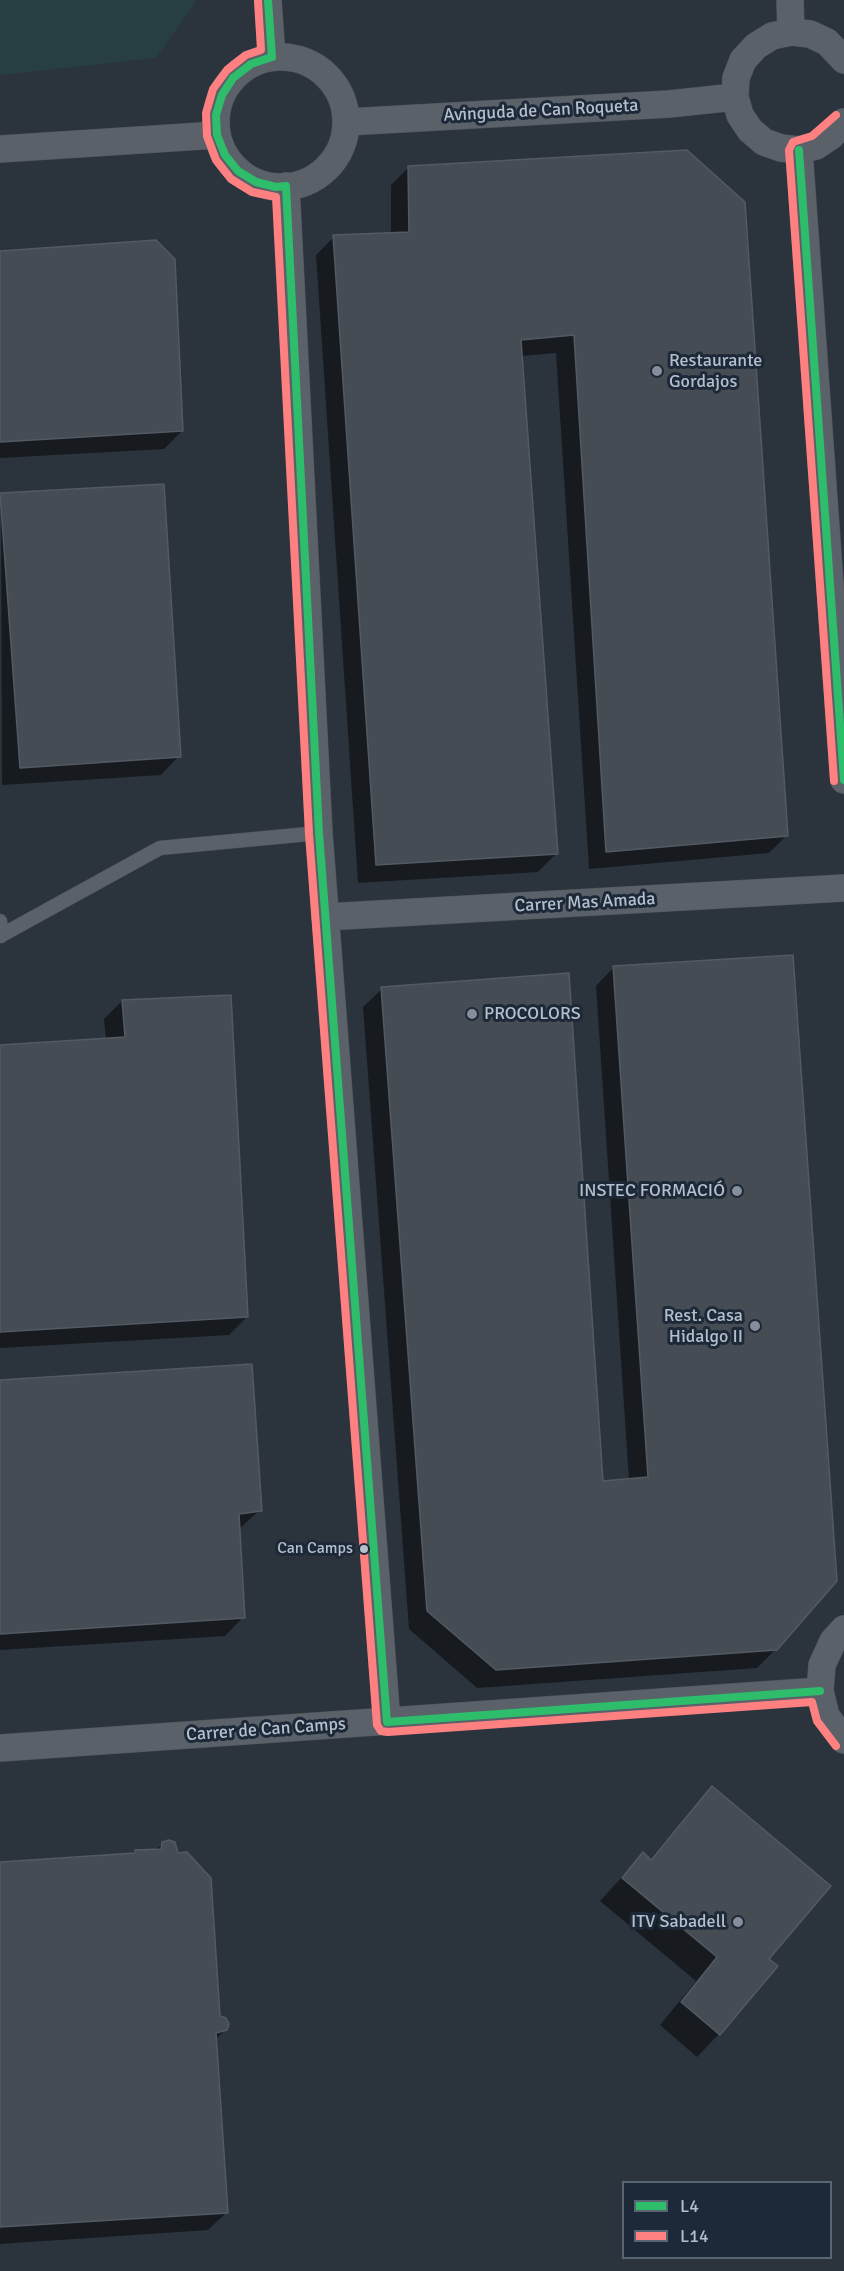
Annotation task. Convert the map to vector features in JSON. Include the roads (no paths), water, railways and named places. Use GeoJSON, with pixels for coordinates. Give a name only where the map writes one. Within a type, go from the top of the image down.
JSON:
{"type":"FeatureCollection","features":[{"type":"Feature","properties":{"kind":"street"},"geometry":{"type":"LineString","coordinates":[[268,0],[272,57]]}},
{"type":"Feature","properties":{"kind":"street"},"geometry":{"type":"LineString","coordinates":[[790,0],[791,32]]}},
{"type":"Feature","properties":{"kind":"street"},"geometry":{"type":"LineString","coordinates":[[844,60],[826,42],[810,34],[791,32],[772,36],[749,53],[736,78],[735,97],[740,115],[750,130],[764,142],[781,148],[799,150],[824,141],[844,122]]}},
{"type":"Feature","properties":{"kind":"street"},"geometry":{"type":"LineString","coordinates":[[272,57],[295,58],[316,66],[332,81],[343,100],[347,122],[343,144],[332,164],[316,178],[297,186],[276,187],[256,182],[238,171],[225,155],[217,135],[216,115],[222,95],[233,78],[251,64],[272,57]]}},
{"type":"Feature","properties":{"kind":"street","name":"Avinguda de Can Roqueta"},"geometry":{"type":"LineString","coordinates":[[347,122],[669,104],[735,97]]}},
{"type":"Feature","properties":{"kind":"street"},"geometry":{"type":"LineString","coordinates":[[0,149],[217,135]]}},
{"type":"Feature","properties":{"kind":"street"},"geometry":{"type":"LineString","coordinates":[[799,150],[844,780]]}},
{"type":"Feature","properties":{"kind":"street"},"geometry":{"type":"LineString","coordinates":[[286,186],[319,833],[387,1722]]}},
{"type":"Feature","properties":{"kind":"street","name":"Carrer Mas Amada"},"geometry":{"type":"LineString","coordinates":[[325,917],[844,888]]}},
{"type":"Feature","properties":{"kind":"street"},"geometry":{"type":"LineString","coordinates":[[844,1629],[832,1641],[822,1665],[820,1691],[826,1716],[844,1740]]}},
{"type":"Feature","properties":{"kind":"street","name":"Carrer de Can Camps"},"geometry":{"type":"LineString","coordinates":[[0,1748],[820,1691]]}},
{"type":"Feature","properties":{"kind":"lane"},"geometry":{"type":"LineString","coordinates":[[0,921],[1,936],[160,848],[319,833]]}},
{"type":"Feature","properties":{"kind":"place","name":"Restaurante Gordajos"},"geometry":{"type":"Point","coordinates":[657,371]}},
{"type":"Feature","properties":{"kind":"place","name":"PROCOLORS"},"geometry":{"type":"Point","coordinates":[472,1014]}},
{"type":"Feature","properties":{"kind":"place","name":"INSTEC FORMACIÓ"},"geometry":{"type":"Point","coordinates":[737,1191]}},
{"type":"Feature","properties":{"kind":"place","name":"Rest. Casa Hidalgo II"},"geometry":{"type":"Point","coordinates":[755,1326]}},
{"type":"Feature","properties":{"kind":"place","name":"Can Camps"},"geometry":{"type":"Point","coordinates":[364,1549]}},
{"type":"Feature","properties":{"kind":"place","name":"ITV Sabadell"},"geometry":{"type":"Point","coordinates":[738,1922]}}]}
